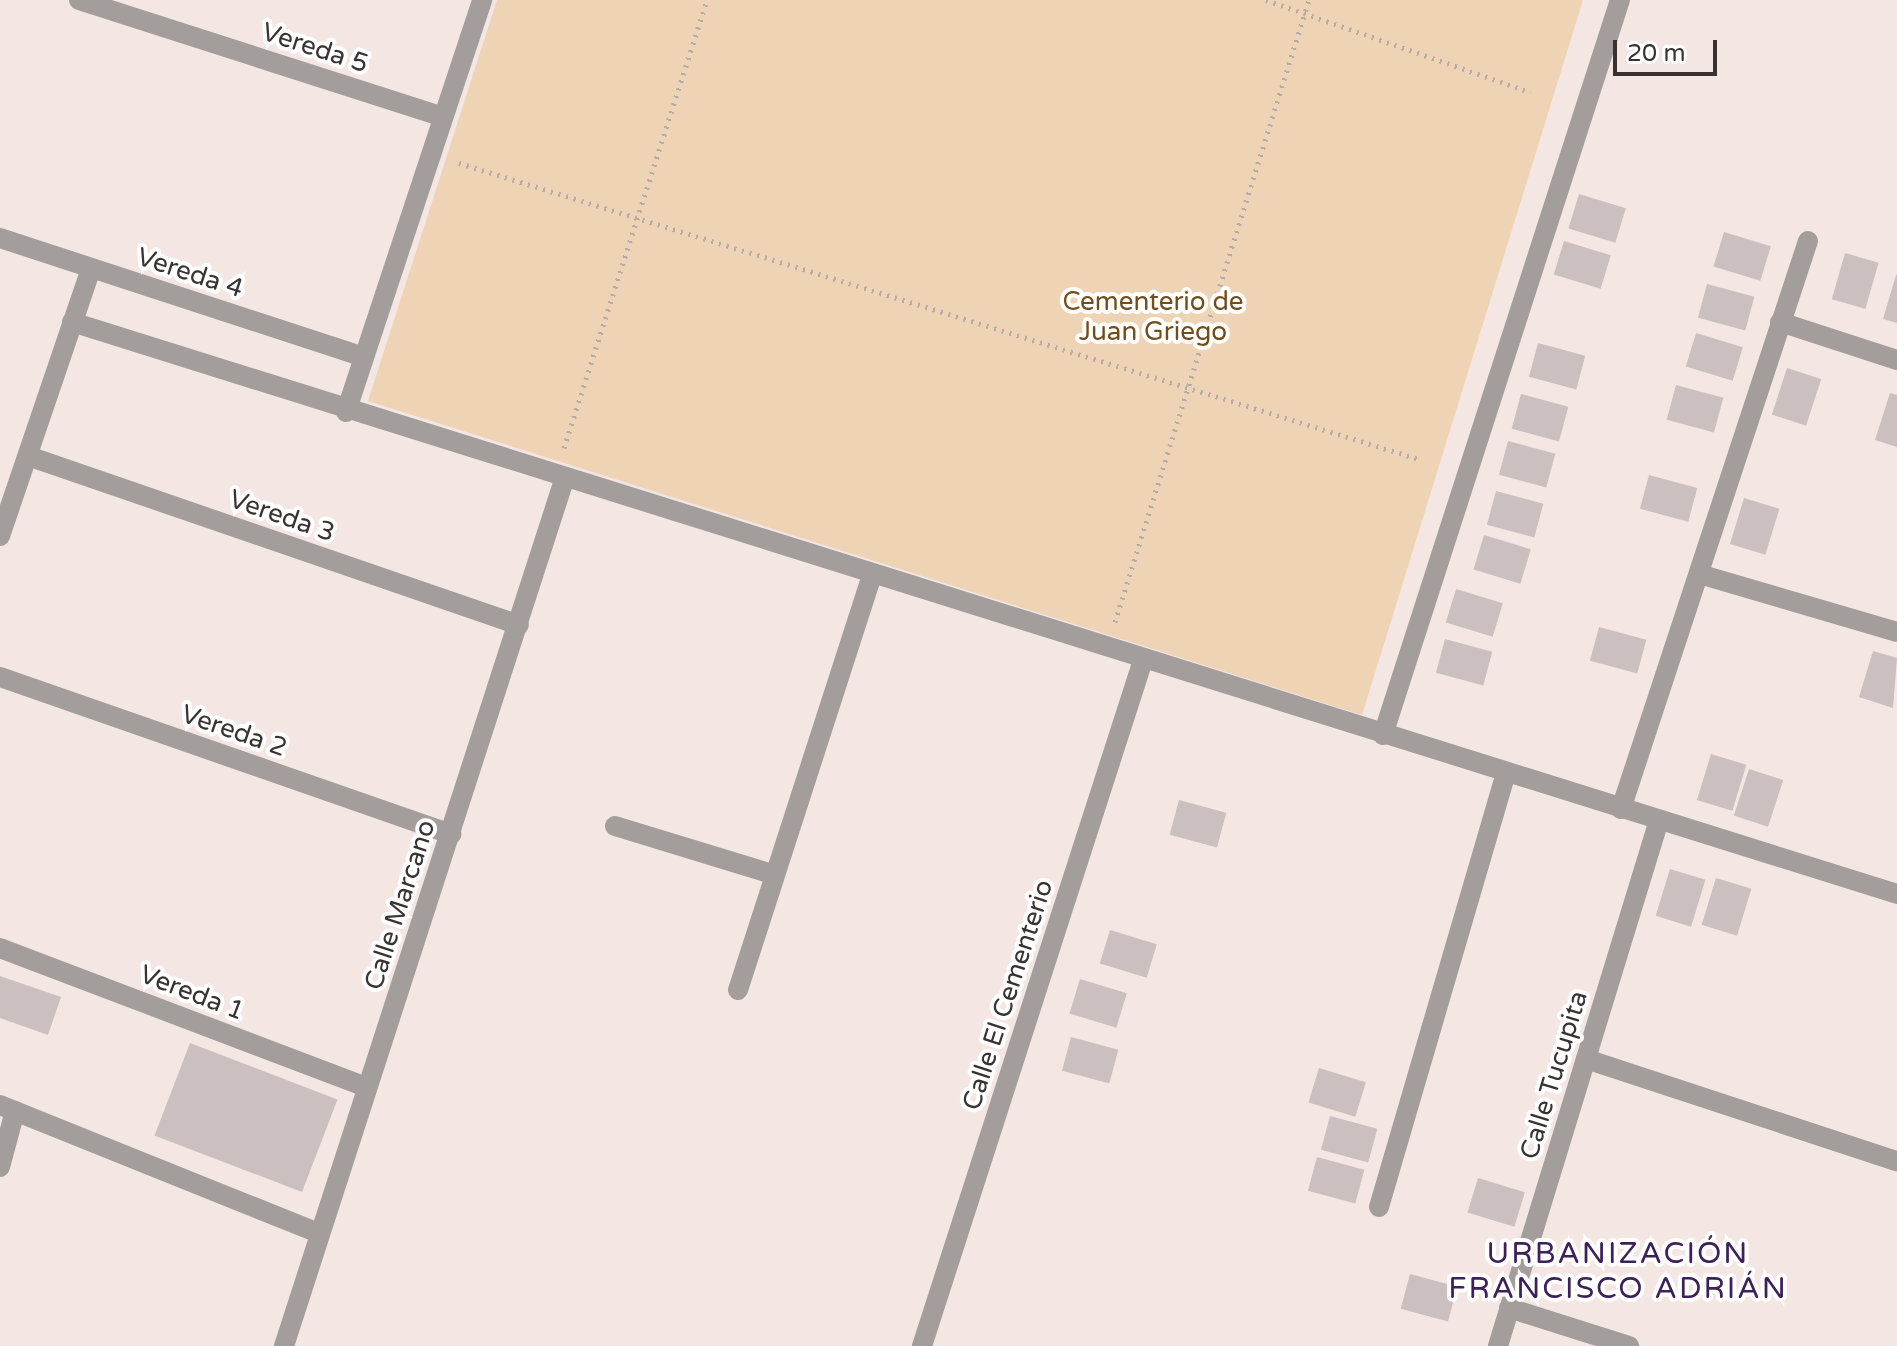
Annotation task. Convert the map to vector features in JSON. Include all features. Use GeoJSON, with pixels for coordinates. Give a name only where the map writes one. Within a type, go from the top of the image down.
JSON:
{"type":"FeatureCollection","features":[{"type":"Feature","properties":{"kind":"street","name":"Vereda 5"},"geometry":{"type":"LineString","coordinates":[[79,0],[443,117]]}},
{"type":"Feature","properties":{"kind":"street"},"geometry":{"type":"LineString","coordinates":[[346,412],[482,0]]}},
{"type":"Feature","properties":{"kind":"street"},"geometry":{"type":"LineString","coordinates":[[1383,735],[1620,0]]}},
{"type":"Feature","properties":{"kind":"street","name":"Vereda 4"},"geometry":{"type":"LineString","coordinates":[[0,238],[364,357]]}},
{"type":"Feature","properties":{"kind":"street"},"geometry":{"type":"LineString","coordinates":[[1621,809],[1808,241]]}},
{"type":"Feature","properties":{"kind":"street"},"geometry":{"type":"LineString","coordinates":[[0,536],[91,269]]}},
{"type":"Feature","properties":{"kind":"street"},"geometry":{"type":"LineString","coordinates":[[72,322],[346,412],[1897,894]]}},
{"type":"Feature","properties":{"kind":"street"},"geometry":{"type":"LineString","coordinates":[[1780,322],[1897,360]]}},
{"type":"Feature","properties":{"kind":"street","name":"Vereda 3"},"geometry":{"type":"LineString","coordinates":[[28,456],[519,625]]}},
{"type":"Feature","properties":{"kind":"street","name":"Calle Marcano"},"geometry":{"type":"LineString","coordinates":[[284,1346],[564,480]]}},
{"type":"Feature","properties":{"kind":"street"},"geometry":{"type":"LineString","coordinates":[[1699,574],[1897,632]]}},
{"type":"Feature","properties":{"kind":"street"},"geometry":{"type":"LineString","coordinates":[[738,990],[872,575]]}},
{"type":"Feature","properties":{"kind":"street","name":"Calle El Cementerio"},"geometry":{"type":"LineString","coordinates":[[922,1346],[1143,660]]}},
{"type":"Feature","properties":{"kind":"street","name":"Vereda 2"},"geometry":{"type":"LineString","coordinates":[[0,677],[451,834]]}},
{"type":"Feature","properties":{"kind":"street"},"geometry":{"type":"LineString","coordinates":[[1379,1207],[1506,772]]}},
{"type":"Feature","properties":{"kind":"street","name":"Calle Tucupita"},"geometry":{"type":"LineString","coordinates":[[1498,1346],[1659,820]]}},
{"type":"Feature","properties":{"kind":"street"},"geometry":{"type":"LineString","coordinates":[[615,826],[775,875]]}},
{"type":"Feature","properties":{"kind":"street","name":"Vereda 1"},"geometry":{"type":"LineString","coordinates":[[0,948],[366,1087]]}},
{"type":"Feature","properties":{"kind":"street"},"geometry":{"type":"LineString","coordinates":[[1586,1059],[1897,1161]]}},
{"type":"Feature","properties":{"kind":"street"},"geometry":{"type":"LineString","coordinates":[[0,1167],[8,1108],[319,1233]]}},
{"type":"Feature","properties":{"kind":"street"},"geometry":{"type":"LineString","coordinates":[[1509,1308],[1629,1346]]}},
{"type":"Feature","properties":{"kind":"path"},"geometry":{"type":"LineString","coordinates":[[564,480],[559,461],[707,0]]}},
{"type":"Feature","properties":{"kind":"path"},"geometry":{"type":"LineString","coordinates":[[1266,0],[1530,92]]}},
{"type":"Feature","properties":{"kind":"path"},"geometry":{"type":"LineString","coordinates":[[1107,649],[1309,0]]}},
{"type":"Feature","properties":{"kind":"path"},"geometry":{"type":"LineString","coordinates":[[459,163],[1419,459]]}},
{"type":"Feature","properties":{"kind":"green space","name":"Cementerio de Juan Griego"},"geometry":{"type":"Polygon","coordinates":[[[497,0],[1583,0],[1362,715],[368,401],[497,0]]]}},
{"type":"Feature","properties":{"kind":"building"},"geometry":{"type":"Polygon","coordinates":[[[1579,194],[1626,208],[1615,243],[1568,228],[1579,194]]]}},
{"type":"Feature","properties":{"kind":"building"},"geometry":{"type":"Polygon","coordinates":[[[1724,232],[1771,246],[1760,281],[1713,266],[1724,232]]]}},
{"type":"Feature","properties":{"kind":"building"},"geometry":{"type":"Polygon","coordinates":[[[1564,241],[1611,255],[1601,289],[1554,274],[1564,241]]]}},
{"type":"Feature","properties":{"kind":"building"},"geometry":{"type":"Polygon","coordinates":[[[1845,253],[1879,263],[1865,309],[1832,299],[1845,253]]]}},
{"type":"Feature","properties":{"kind":"building"},"geometry":{"type":"Polygon","coordinates":[[[1897,275],[1897,323],[1883,319],[1897,275]]]}},
{"type":"Feature","properties":{"kind":"building"},"geometry":{"type":"Polygon","coordinates":[[[1707,284],[1754,297],[1745,330],[1698,318],[1707,284]]]}},
{"type":"Feature","properties":{"kind":"building"},"geometry":{"type":"Polygon","coordinates":[[[1696,333],[1743,347],[1733,381],[1686,366],[1696,333]]]}},
{"type":"Feature","properties":{"kind":"building"},"geometry":{"type":"Polygon","coordinates":[[[1538,343],[1585,356],[1576,389],[1529,377],[1538,343]]]}},
{"type":"Feature","properties":{"kind":"building"},"geometry":{"type":"Polygon","coordinates":[[[1787,368],[1821,379],[1806,426],[1772,415],[1787,368]]]}},
{"type":"Feature","properties":{"kind":"building"},"geometry":{"type":"Polygon","coordinates":[[[1676,385],[1723,398],[1714,432],[1667,420],[1676,385]]]}},
{"type":"Feature","properties":{"kind":"building"},"geometry":{"type":"Polygon","coordinates":[[[1890,393],[1897,395],[1897,447],[1875,440],[1890,393]]]}},
{"type":"Feature","properties":{"kind":"building"},"geometry":{"type":"Polygon","coordinates":[[[1521,394],[1568,407],[1559,441],[1512,429],[1521,394]]]}},
{"type":"Feature","properties":{"kind":"building"},"geometry":{"type":"Polygon","coordinates":[[[1508,441],[1555,454],[1546,487],[1499,475],[1508,441]]]}},
{"type":"Feature","properties":{"kind":"building"},"geometry":{"type":"Polygon","coordinates":[[[1649,475],[1697,488],[1688,522],[1640,509],[1649,475]]]}},
{"type":"Feature","properties":{"kind":"building"},"geometry":{"type":"Polygon","coordinates":[[[1496,491],[1543,504],[1534,537],[1487,525],[1496,491]]]}},
{"type":"Feature","properties":{"kind":"building"},"geometry":{"type":"Polygon","coordinates":[[[1744,498],[1779,509],[1765,555],[1730,544],[1744,498]]]}},
{"type":"Feature","properties":{"kind":"building"},"geometry":{"type":"Polygon","coordinates":[[[1484,535],[1531,549],[1520,584],[1473,569],[1484,535]]]}},
{"type":"Feature","properties":{"kind":"building"},"geometry":{"type":"Polygon","coordinates":[[[1456,589],[1503,603],[1493,637],[1446,622],[1456,589]]]}},
{"type":"Feature","properties":{"kind":"building"},"geometry":{"type":"Polygon","coordinates":[[[1599,627],[1646,640],[1637,673],[1590,661],[1599,627]]]}},
{"type":"Feature","properties":{"kind":"building"},"geometry":{"type":"Polygon","coordinates":[[[1445,639],[1492,652],[1483,685],[1436,673],[1445,639]]]}},
{"type":"Feature","properties":{"kind":"building"},"geometry":{"type":"Polygon","coordinates":[[[1873,651],[1897,658],[1893,708],[1859,697],[1873,651]]]}},
{"type":"Feature","properties":{"kind":"building"},"geometry":{"type":"Polygon","coordinates":[[[1711,754],[1746,765],[1732,811],[1697,800],[1711,754]]]}},
{"type":"Feature","properties":{"kind":"building"},"geometry":{"type":"Polygon","coordinates":[[[1749,769],[1783,780],[1768,827],[1734,816],[1749,769]]]}},
{"type":"Feature","properties":{"kind":"building"},"geometry":{"type":"Polygon","coordinates":[[[1179,800],[1226,813],[1217,847],[1170,835],[1179,800]]]}},
{"type":"Feature","properties":{"kind":"building"},"geometry":{"type":"Polygon","coordinates":[[[1670,869],[1705,880],[1691,927],[1656,916],[1670,869]]]}},
{"type":"Feature","properties":{"kind":"building"},"geometry":{"type":"Polygon","coordinates":[[[1716,878],[1751,889],[1737,936],[1702,925],[1716,878]]]}},
{"type":"Feature","properties":{"kind":"building"},"geometry":{"type":"Polygon","coordinates":[[[1110,930],[1157,944],[1147,978],[1100,963],[1110,930]]]}},
{"type":"Feature","properties":{"kind":"building"},"geometry":{"type":"Polygon","coordinates":[[[0,976],[61,997],[48,1035],[0,1018],[0,976]]]}},
{"type":"Feature","properties":{"kind":"building"},"geometry":{"type":"Polygon","coordinates":[[[1080,979],[1127,993],[1116,1028],[1069,1013],[1080,979]]]}},
{"type":"Feature","properties":{"kind":"building"},"geometry":{"type":"Polygon","coordinates":[[[1071,1037],[1118,1050],[1109,1083],[1062,1071],[1071,1037]]]}},
{"type":"Feature","properties":{"kind":"building"},"geometry":{"type":"Polygon","coordinates":[[[190,1043],[338,1100],[302,1192],[155,1135],[190,1043]]]}},
{"type":"Feature","properties":{"kind":"building"},"geometry":{"type":"Polygon","coordinates":[[[1319,1068],[1366,1082],[1355,1117],[1308,1102],[1319,1068]]]}},
{"type":"Feature","properties":{"kind":"building"},"geometry":{"type":"Polygon","coordinates":[[[1330,1116],[1377,1129],[1368,1162],[1321,1150],[1330,1116]]]}},
{"type":"Feature","properties":{"kind":"building"},"geometry":{"type":"Polygon","coordinates":[[[1317,1157],[1364,1170],[1355,1203],[1308,1191],[1317,1157]]]}},
{"type":"Feature","properties":{"kind":"building"},"geometry":{"type":"Polygon","coordinates":[[[1478,1178],[1525,1192],[1514,1227],[1467,1212],[1478,1178]]]}},
{"type":"Feature","properties":{"kind":"building"},"geometry":{"type":"Polygon","coordinates":[[[1410,1274],[1457,1287],[1448,1321],[1401,1309],[1410,1274]]]}},
{"type":"Feature","properties":{"kind":"district","name":"URBANIZACIÓN FRANCISCO ADRIÁN"},"geometry":{"type":"Point","coordinates":[1618,1271]}}]}
